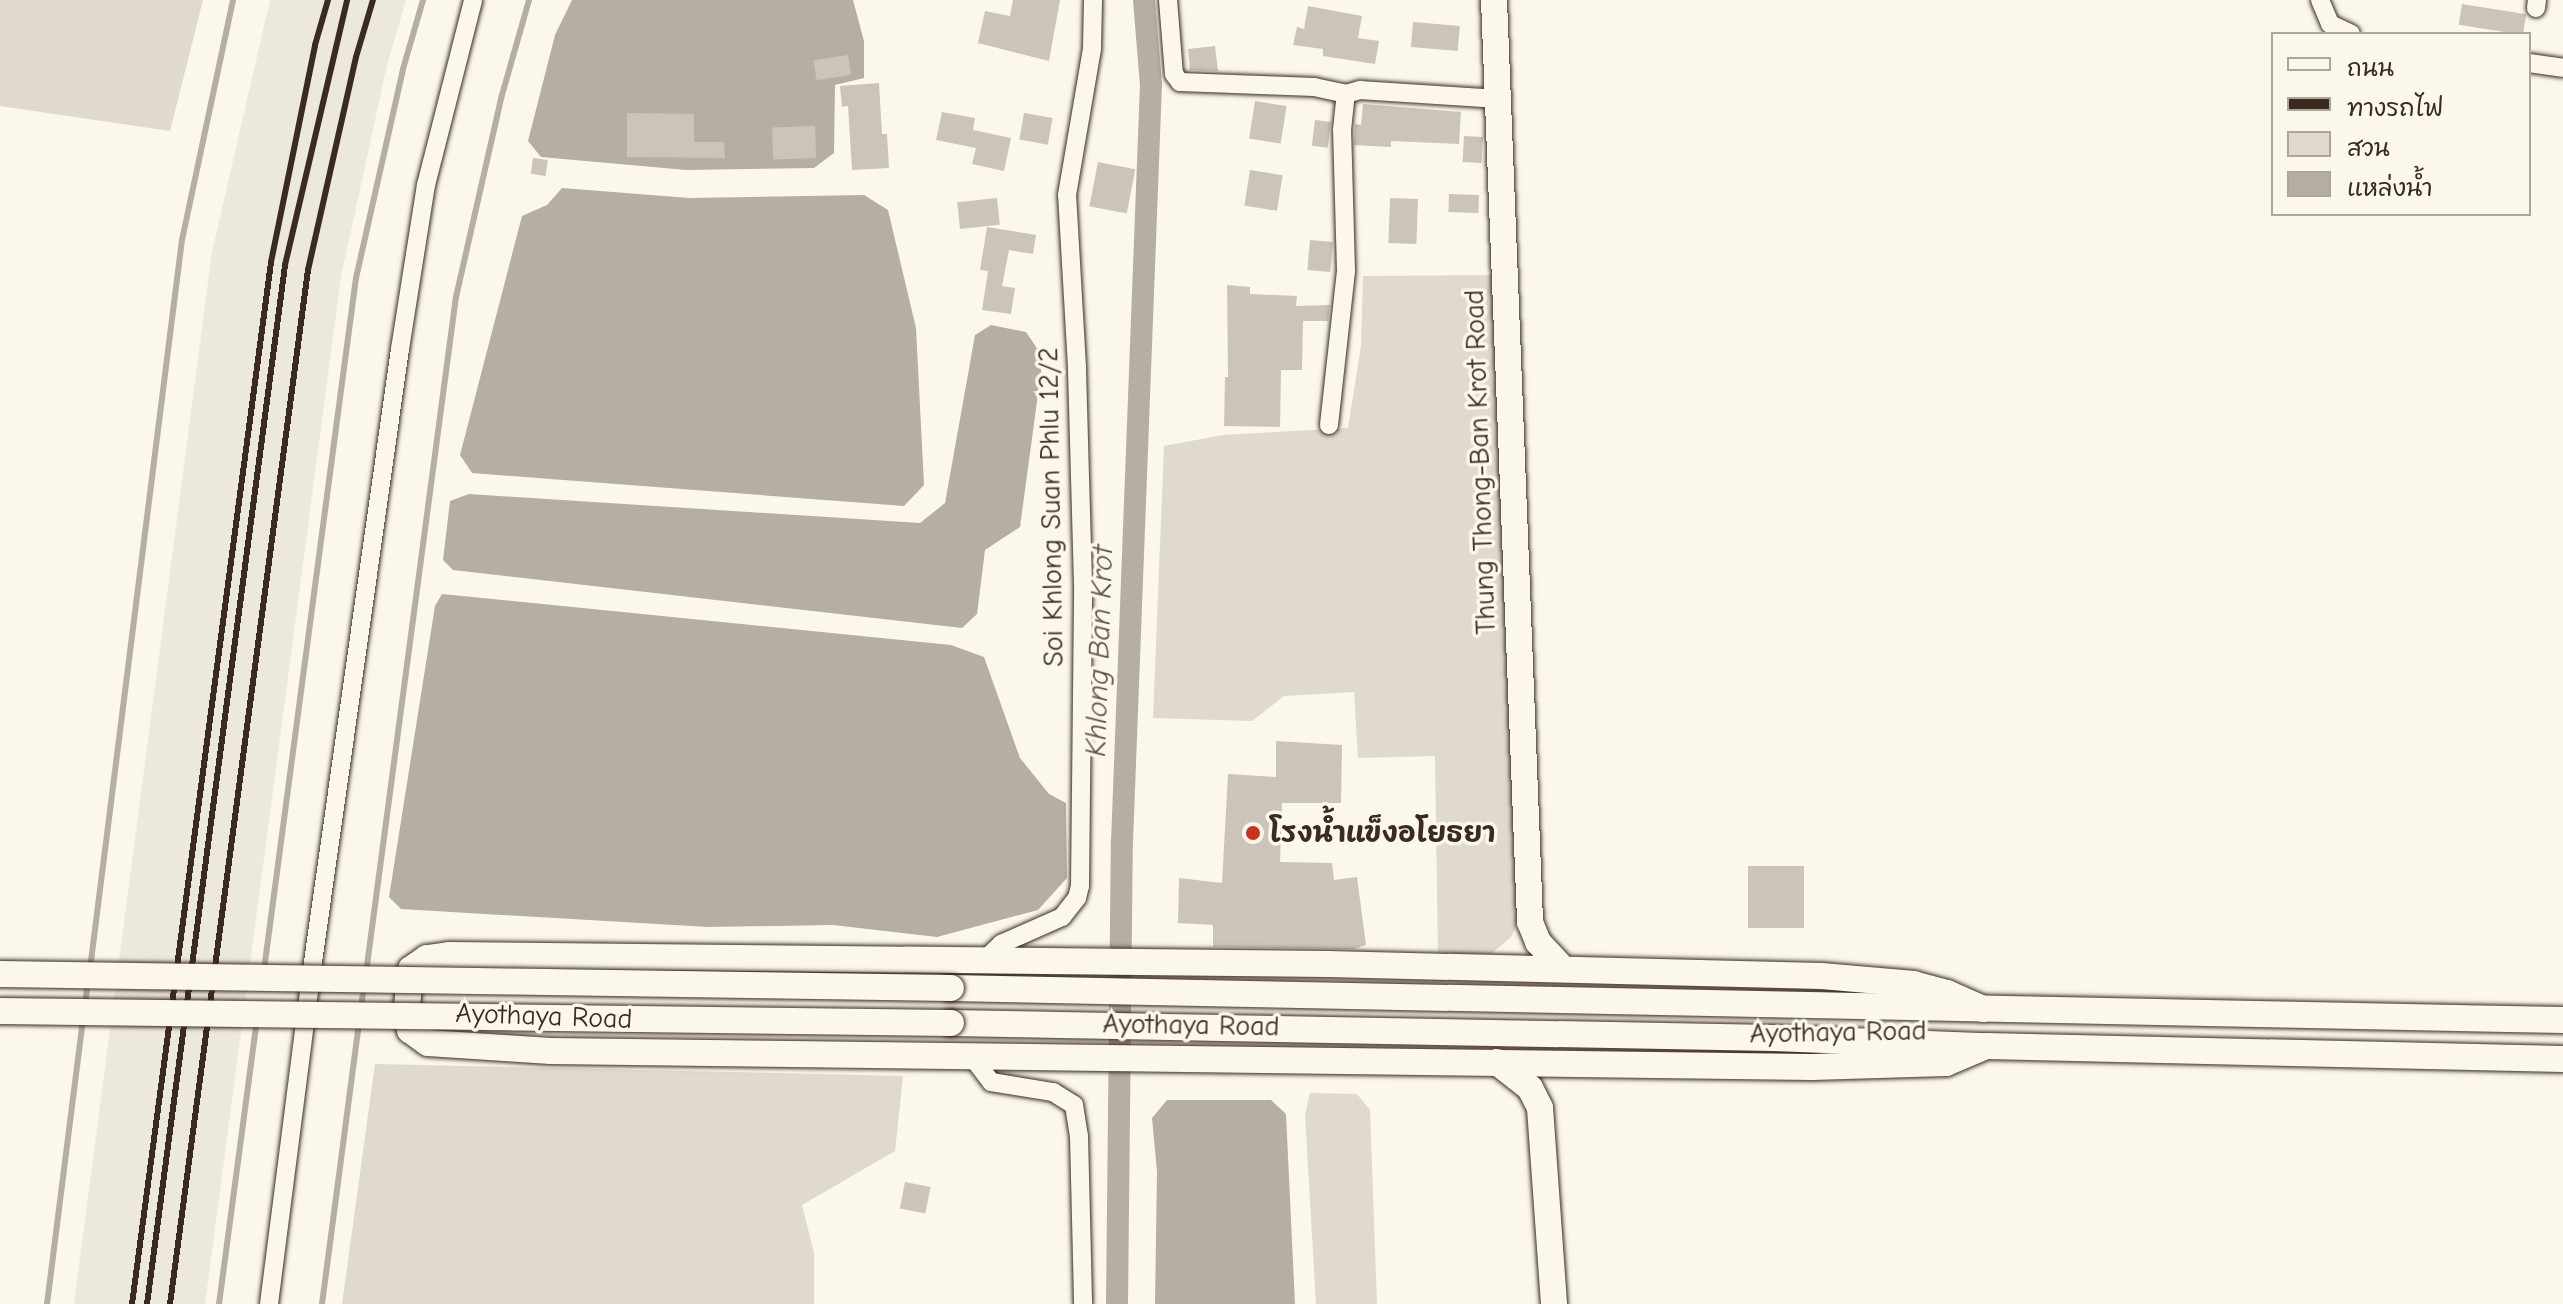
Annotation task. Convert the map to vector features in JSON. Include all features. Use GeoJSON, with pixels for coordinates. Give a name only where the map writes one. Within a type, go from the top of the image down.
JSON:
{"type":"FeatureCollection","features":[{"type":"Feature","properties":{"kind":"main road","name":"Thung Thong-Ban Krot Road"},"geometry":{"type":"LineString","coordinates":[[1494,0],[1530,922],[1550,958],[1563,969]]}},
{"type":"Feature","properties":{"kind":"main road"},"geometry":{"type":"LineString","coordinates":[[1495,968],[1512,956],[1530,922]]}},
{"type":"Feature","properties":{"kind":"main road","name":"Ayothaya Road"},"geometry":{"type":"LineString","coordinates":[[1983,1009],[1947,993],[1914,984],[1821,976],[1563,969],[449,955],[416,962],[407,981],[406,1015],[410,1030],[428,1043],[452,1047],[1812,1067],[1946,1063],[1986,1046]]}},
{"type":"Feature","properties":{"kind":"main road","name":"Ayothaya Road"},"geometry":{"type":"LineString","coordinates":[[0,974],[951,988],[1077,993],[2563,1020]]}},
{"type":"Feature","properties":{"kind":"main road","name":"Ayothaya Road"},"geometry":{"type":"LineString","coordinates":[[0,1011],[951,1023],[1773,1038],[2563,1059]]}},
{"type":"Feature","properties":{"kind":"main road"},"geometry":{"type":"LineString","coordinates":[[1497,1062],[1530,1088],[1540,1108],[1554,1304]]}},
{"type":"Feature","properties":{"kind":"main road"},"geometry":{"type":"LineString","coordinates":[[1540,1108],[1548,1089],[1563,1073],[1581,1063]]}},
{"type":"Feature","properties":{"kind":"street"},"geometry":{"type":"LineString","coordinates":[[269,1304],[310,983],[400,349],[426,185],[473,0]]}},
{"type":"Feature","properties":{"kind":"street","name":"Soi Khlong Suan Phlu 12/2"},"geometry":{"type":"LineString","coordinates":[[982,962],[1010,938],[1062,917],[1077,898],[1080,886],[1083,584],[1077,367],[1067,195],[1092,48],[1093,0]]}},
{"type":"Feature","properties":{"kind":"street"},"geometry":{"type":"LineString","coordinates":[[1168,0],[1174,74],[1180,82],[1314,87],[1346,94],[1360,90],[1498,99]]}},
{"type":"Feature","properties":{"kind":"street"},"geometry":{"type":"LineString","coordinates":[[2320,0],[2330,24],[2347,32]]}},
{"type":"Feature","properties":{"kind":"street"},"geometry":{"type":"LineString","coordinates":[[2531,63],[2563,68]]}},
{"type":"Feature","properties":{"kind":"street"},"geometry":{"type":"LineString","coordinates":[[1329,425],[1346,271],[1342,130],[1346,94]]}},
{"type":"Feature","properties":{"kind":"street"},"geometry":{"type":"LineString","coordinates":[[970,1054],[991,1082],[1053,1092],[1074,1105],[1079,1136],[1083,1304]]}},
{"type":"Feature","properties":{"kind":"shaded area"},"geometry":{"type":"Polygon","coordinates":[[[270,0],[406,0],[387,65],[341,277],[205,1304],[74,1304],[212,252],[270,0]]]}},
{"type":"Feature","properties":{"kind":"green space"},"geometry":{"type":"Polygon","coordinates":[[[0,0],[203,0],[170,131],[0,106],[0,0]]]}},
{"type":"Feature","properties":{"kind":"green space"},"geometry":{"type":"Polygon","coordinates":[[[1499,275],[1519,919],[1511,937],[1491,954],[1438,956],[1435,756],[1358,758],[1354,692],[1284,696],[1252,721],[1153,718],[1164,446],[1223,435],[1348,428],[1361,346],[1363,276],[1499,275]]]}},
{"type":"Feature","properties":{"kind":"green space"},"geometry":{"type":"Polygon","coordinates":[[[375,1064],[903,1076],[895,1151],[802,1205],[814,1253],[814,1304],[342,1304],[375,1064]]]}},
{"type":"Feature","properties":{"kind":"green space"},"geometry":{"type":"Polygon","coordinates":[[[1310,1093],[1357,1094],[1370,1110],[1377,1304],[1316,1304],[1305,1115],[1310,1093]]]}},
{"type":"Feature","properties":{"kind":"water"},"geometry":{"type":"Polygon","coordinates":[[[572,0],[853,0],[864,41],[864,78],[835,85],[834,153],[814,168],[686,170],[541,157],[528,141],[555,35],[572,0]]]}},
{"type":"Feature","properties":{"kind":"water"},"geometry":{"type":"Polygon","coordinates":[[[562,188],[689,198],[864,195],[888,210],[916,328],[924,485],[904,506],[472,473],[460,455],[522,216],[547,205],[562,188]]]}},
{"type":"Feature","properties":{"kind":"water"},"geometry":{"type":"Polygon","coordinates":[[[991,325],[1026,332],[1043,357],[1020,527],[985,550],[977,614],[962,628],[453,570],[443,560],[450,501],[469,494],[920,523],[945,503],[975,335],[991,325]]]}},
{"type":"Feature","properties":{"kind":"water"},"geometry":{"type":"Polygon","coordinates":[[[442,594],[951,645],[984,657],[1020,758],[1049,794],[1066,803],[1067,878],[1038,910],[937,937],[833,925],[708,927],[401,909],[389,897],[435,606],[442,594]]]}},
{"type":"Feature","properties":{"kind":"water"},"geometry":{"type":"Polygon","coordinates":[[[1167,1100],[1271,1100],[1286,1114],[1295,1304],[1155,1304],[1157,1172],[1152,1118],[1167,1100]]]}},
{"type":"Feature","properties":{"kind":"building"},"geometry":{"type":"Polygon","coordinates":[[[1013,0],[1060,0],[1049,61],[978,43],[985,11],[1010,16],[1013,0]]]}},
{"type":"Feature","properties":{"kind":"building"},"geometry":{"type":"Polygon","coordinates":[[[2462,4],[2526,14],[2523,32],[2459,25],[2462,4]]]}},
{"type":"Feature","properties":{"kind":"building"},"geometry":{"type":"Polygon","coordinates":[[[1308,6],[1362,16],[1358,38],[1379,41],[1375,64],[1323,56],[1323,49],[1293,45],[1297,27],[1304,29],[1308,6]]]}},
{"type":"Feature","properties":{"kind":"building"},"geometry":{"type":"Polygon","coordinates":[[[1413,22],[1460,26],[1458,51],[1411,47],[1413,22]]]}},
{"type":"Feature","properties":{"kind":"building"},"geometry":{"type":"Polygon","coordinates":[[[1215,46],[1218,71],[1190,70],[1188,49],[1215,46]]]}},
{"type":"Feature","properties":{"kind":"building"},"geometry":{"type":"Polygon","coordinates":[[[848,55],[851,75],[817,80],[813,60],[848,55]]]}},
{"type":"Feature","properties":{"kind":"building"},"geometry":{"type":"Polygon","coordinates":[[[879,83],[882,134],[887,134],[889,168],[852,170],[848,106],[842,107],[840,86],[879,83]]]}},
{"type":"Feature","properties":{"kind":"building"},"geometry":{"type":"Polygon","coordinates":[[[1255,101],[1287,106],[1281,144],[1249,139],[1255,101]]]}},
{"type":"Feature","properties":{"kind":"building"},"geometry":{"type":"Polygon","coordinates":[[[1363,104],[1461,112],[1459,144],[1391,141],[1391,147],[1354,145],[1355,124],[1361,125],[1363,104]]]}},
{"type":"Feature","properties":{"kind":"building"},"geometry":{"type":"Polygon","coordinates":[[[942,112],[975,118],[973,130],[1011,138],[1004,171],[972,164],[976,148],[936,140],[942,112]]]}},
{"type":"Feature","properties":{"kind":"building"},"geometry":{"type":"Polygon","coordinates":[[[627,113],[694,114],[694,142],[724,142],[725,158],[627,157],[627,113]]]}},
{"type":"Feature","properties":{"kind":"building"},"geometry":{"type":"Polygon","coordinates":[[[1024,113],[1053,118],[1048,145],[1019,140],[1024,113]]]}},
{"type":"Feature","properties":{"kind":"building"},"geometry":{"type":"Polygon","coordinates":[[[1315,120],[1331,122],[1328,148],[1312,146],[1315,120]]]}},
{"type":"Feature","properties":{"kind":"building"},"geometry":{"type":"Polygon","coordinates":[[[815,126],[816,158],[773,159],[772,128],[815,126]]]}},
{"type":"Feature","properties":{"kind":"building"},"geometry":{"type":"Polygon","coordinates":[[[1464,136],[1483,137],[1482,163],[1463,162],[1464,136]]]}},
{"type":"Feature","properties":{"kind":"building"},"geometry":{"type":"Polygon","coordinates":[[[533,158],[548,160],[546,176],[531,174],[533,158]]]}},
{"type":"Feature","properties":{"kind":"building"},"geometry":{"type":"Polygon","coordinates":[[[1098,162],[1135,169],[1127,213],[1089,206],[1098,162]]]}},
{"type":"Feature","properties":{"kind":"building"},"geometry":{"type":"Polygon","coordinates":[[[1250,170],[1283,175],[1277,211],[1244,206],[1250,170]]]}},
{"type":"Feature","properties":{"kind":"building"},"geometry":{"type":"Polygon","coordinates":[[[1449,194],[1479,195],[1478,213],[1448,212],[1449,194]]]}},
{"type":"Feature","properties":{"kind":"building"},"geometry":{"type":"Polygon","coordinates":[[[997,198],[1000,225],[960,229],[957,202],[997,198]]]}},
{"type":"Feature","properties":{"kind":"building"},"geometry":{"type":"Polygon","coordinates":[[[1390,198],[1418,199],[1416,244],[1388,243],[1390,198]]]}},
{"type":"Feature","properties":{"kind":"building"},"geometry":{"type":"Polygon","coordinates":[[[987,227],[1036,235],[1033,254],[1009,250],[1002,286],[1015,288],[1011,314],[982,310],[988,271],[980,270],[987,227]]]}},
{"type":"Feature","properties":{"kind":"building"},"geometry":{"type":"Polygon","coordinates":[[[1310,240],[1333,242],[1330,272],[1307,270],[1310,240]]]}},
{"type":"Feature","properties":{"kind":"building"},"geometry":{"type":"Polygon","coordinates":[[[1227,285],[1250,287],[1250,294],[1297,296],[1296,306],[1330,305],[1328,321],[1303,321],[1302,370],[1281,370],[1280,427],[1224,426],[1225,377],[1228,377],[1227,285]]]}},
{"type":"Feature","properties":{"kind":"building","name":"โรงน้ำแข็งอโยธยา"},"geometry":{"type":"Polygon","coordinates":[[[1276,741],[1342,745],[1341,803],[1282,803],[1280,862],[1332,863],[1334,880],[1357,877],[1366,945],[1354,949],[1213,947],[1213,925],[1178,923],[1179,878],[1222,883],[1228,774],[1276,777],[1276,741]]]}},
{"type":"Feature","properties":{"kind":"building"},"geometry":{"type":"Polygon","coordinates":[[[1748,866],[1804,866],[1804,928],[1748,928],[1748,866]]]}},
{"type":"Feature","properties":{"kind":"building"},"geometry":{"type":"Polygon","coordinates":[[[905,1182],[931,1187],[925,1213],[900,1209],[905,1182]]]}},
{"type":"Feature","properties":{"kind":"waterway"},"geometry":{"type":"LineString","coordinates":[[90,969],[182,240],[233,0]]}},
{"type":"Feature","properties":{"kind":"waterway"},"geometry":{"type":"LineString","coordinates":[[264,970],[356,278],[403,69],[423,0]]}},
{"type":"Feature","properties":{"kind":"waterway"},"geometry":{"type":"LineString","coordinates":[[366,973],[456,297],[502,95],[529,0]]}},
{"type":"Feature","properties":{"kind":"waterway","name":"Khlong Ban Krot"},"geometry":{"type":"LineString","coordinates":[[1117,1304],[1122,842],[1151,85],[1144,0]]}},
{"type":"Feature","properties":{"kind":"waterway"},"geometry":{"type":"LineString","coordinates":[[85,1005],[88,980]]}},
{"type":"Feature","properties":{"kind":"waterway"},"geometry":{"type":"LineString","coordinates":[[361,1009],[364,985]]}},
{"type":"Feature","properties":{"kind":"waterway"},"geometry":{"type":"LineString","coordinates":[[47,1304],[83,1020]]}},
{"type":"Feature","properties":{"kind":"waterway"},"geometry":{"type":"LineString","coordinates":[[219,1304],[257,1021]]}},
{"type":"Feature","properties":{"kind":"waterway"},"geometry":{"type":"LineString","coordinates":[[322,1304],[359,1024]]}},
{"type":"Feature","properties":{"kind":"railway"},"geometry":{"type":"LineString","coordinates":[[132,1304],[271,262],[315,45],[328,0]]}},
{"type":"Feature","properties":{"kind":"railway"},"geometry":{"type":"LineString","coordinates":[[147,1304],[285,265],[347,0]]}},
{"type":"Feature","properties":{"kind":"railway"},"geometry":{"type":"LineString","coordinates":[[170,1304],[308,270],[356,57],[373,0]]}},
{"type":"Feature","properties":{"kind":"place","name":"โรงน้ำแข็งอโยธยา"},"geometry":{"type":"Point","coordinates":[1253,833]}}]}
